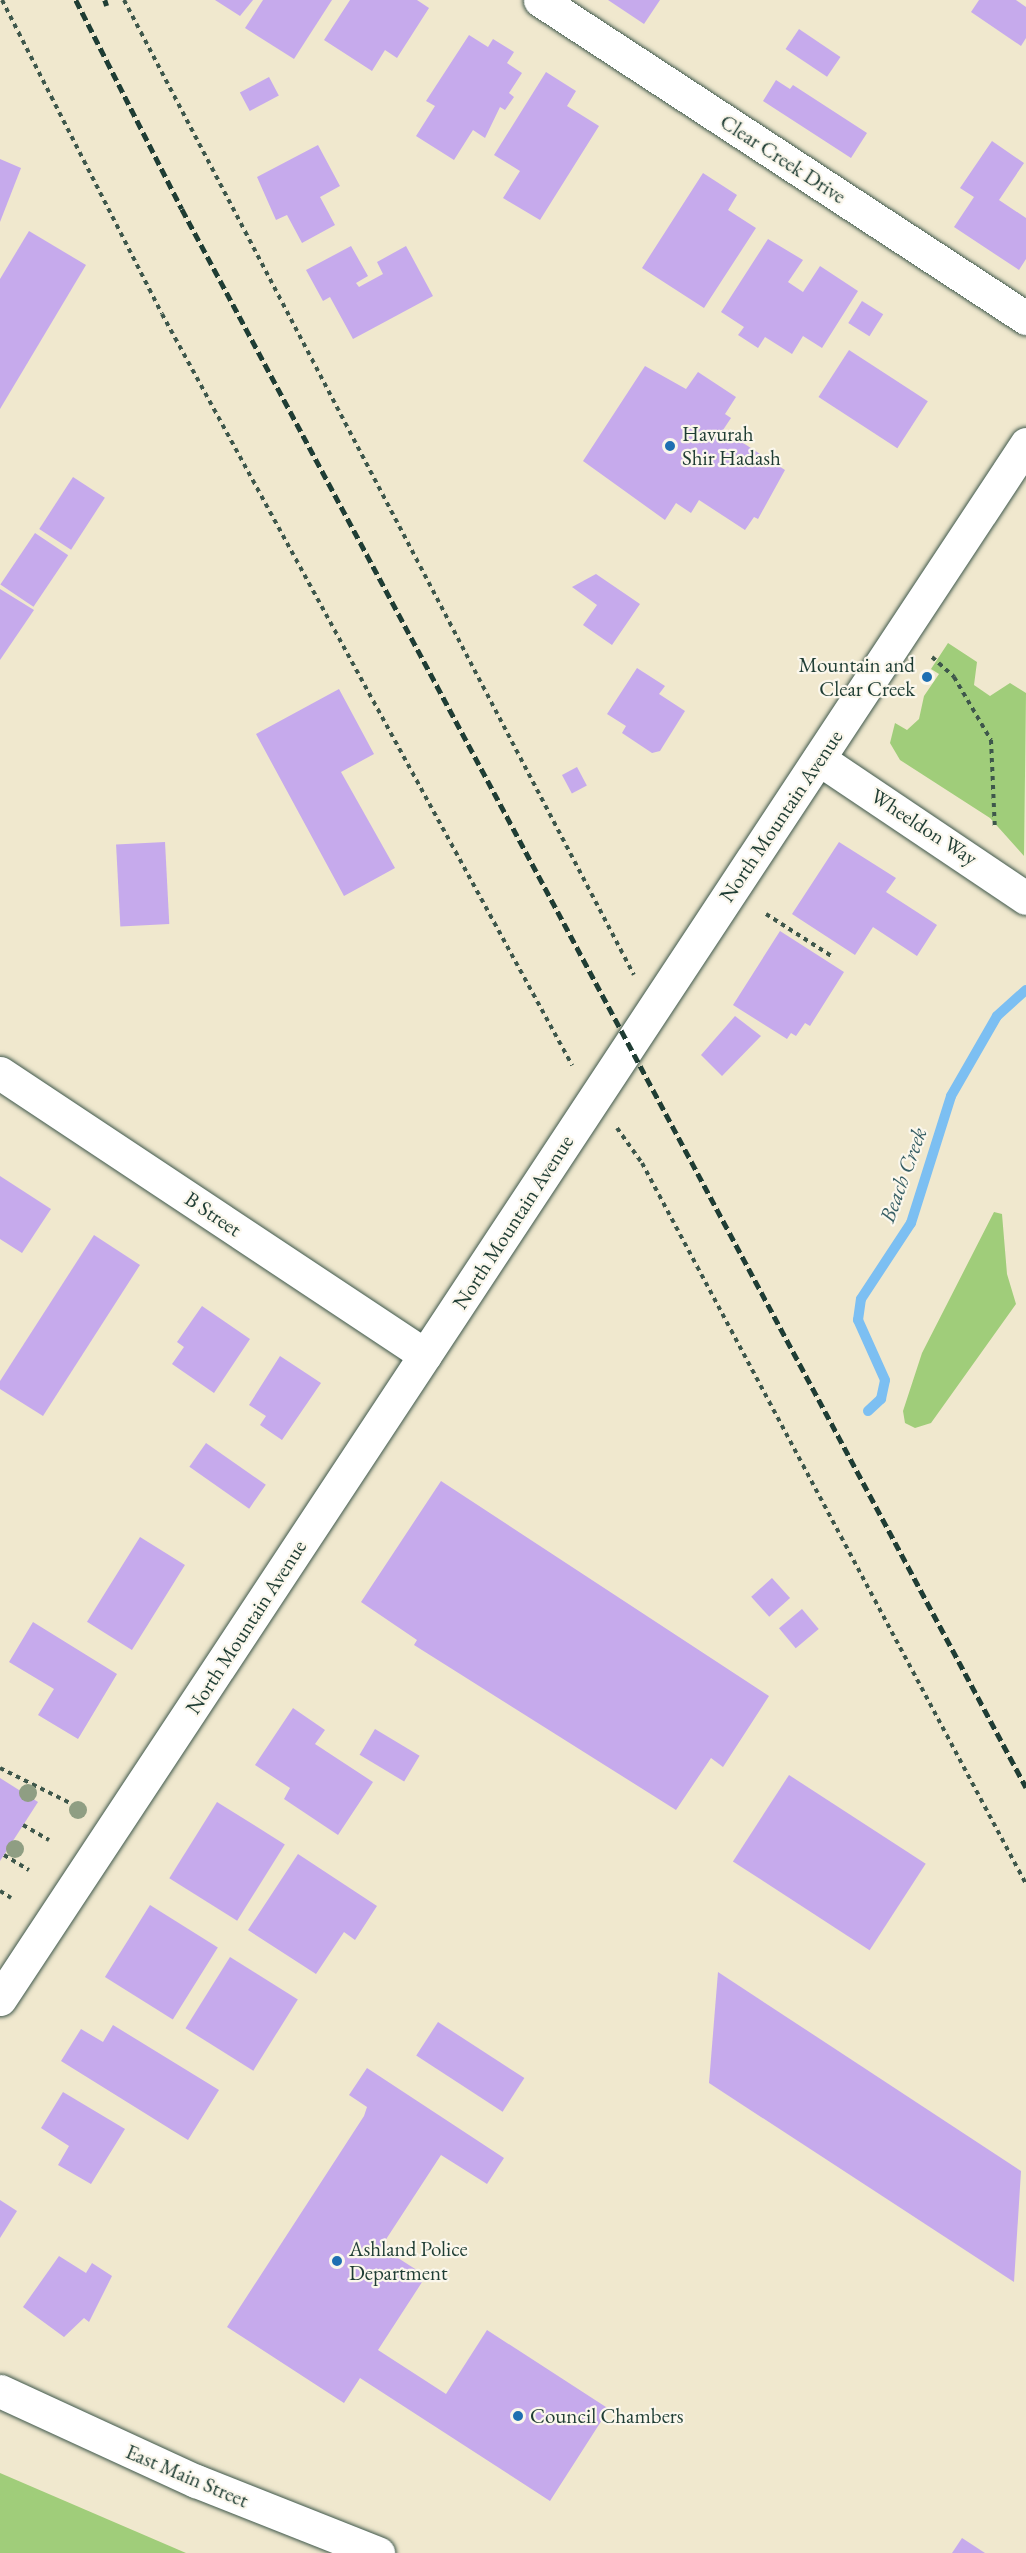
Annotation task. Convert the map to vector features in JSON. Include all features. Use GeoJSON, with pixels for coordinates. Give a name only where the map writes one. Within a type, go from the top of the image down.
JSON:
{"type":"FeatureCollection","features":[{"type":"Feature","properties":{"kind":"street","name":"Clear Creek Drive"},"geometry":{"type":"LineString","coordinates":[[540,0],[1026,318]]}},
{"type":"Feature","properties":{"kind":"street","name":"North Mountain Avenue"},"geometry":{"type":"LineString","coordinates":[[0,1999],[1026,444]]}},
{"type":"Feature","properties":{"kind":"street","name":"Wheeldon Way"},"geometry":{"type":"LineString","coordinates":[[819,759],[1026,898]]}},
{"type":"Feature","properties":{"kind":"street","name":"B Street"},"geometry":{"type":"LineString","coordinates":[[0,1073],[425,1355]]}},
{"type":"Feature","properties":{"kind":"street","name":"East Main Street"},"geometry":{"type":"LineString","coordinates":[[0,2391],[196,2481],[378,2553]]}},
{"type":"Feature","properties":{"kind":"path"},"geometry":{"type":"LineString","coordinates":[[2,0],[162,314],[568,1058]]}},
{"type":"Feature","properties":{"kind":"path"},"geometry":{"type":"LineString","coordinates":[[124,0],[628,968],[656,1004]]}},
{"type":"Feature","properties":{"kind":"path"},"geometry":{"type":"LineString","coordinates":[[932,657],[954,677],[991,740],[995,830]]}},
{"type":"Feature","properties":{"kind":"path"},"geometry":{"type":"LineString","coordinates":[[766,914],[833,957]]}},
{"type":"Feature","properties":{"kind":"path"},"geometry":{"type":"LineString","coordinates":[[623,1137],[1026,1884]]}},
{"type":"Feature","properties":{"kind":"path"},"geometry":{"type":"LineString","coordinates":[[0,1768],[72,1804]]}},
{"type":"Feature","properties":{"kind":"path"},"geometry":{"type":"LineString","coordinates":[[24,1825],[49,1840]]}},
{"type":"Feature","properties":{"kind":"path"},"geometry":{"type":"LineString","coordinates":[[4,1855],[29,1870]]}},
{"type":"Feature","properties":{"kind":"path"},"geometry":{"type":"LineString","coordinates":[[0,1891],[11,1898]]}},
{"type":"Feature","properties":{"kind":"green space"},"geometry":{"type":"Polygon","coordinates":[[[948,643],[977,662],[974,685],[990,696],[1010,683],[1026,693],[1024,856],[990,818],[900,760],[890,743],[895,723],[907,730],[919,719],[924,696],[939,674],[931,669],[948,643]]]}},
{"type":"Feature","properties":{"kind":"green space"},"geometry":{"type":"Polygon","coordinates":[[[994,1212],[1002,1214],[1007,1274],[1016,1304],[931,1423],[915,1428],[905,1423],[903,1411],[922,1353],[994,1212]]]}},
{"type":"Feature","properties":{"kind":"green space"},"geometry":{"type":"Polygon","coordinates":[[[0,2473],[186,2553],[0,2553],[0,2473]]]}},
{"type":"Feature","properties":{"kind":"building"},"geometry":{"type":"Polygon","coordinates":[[[215,0],[253,0],[240,16],[215,0]]]}},
{"type":"Feature","properties":{"kind":"building"},"geometry":{"type":"Polygon","coordinates":[[[263,0],[332,0],[294,59],[245,28],[263,0]]]}},
{"type":"Feature","properties":{"kind":"building"},"geometry":{"type":"Polygon","coordinates":[[[350,0],[417,0],[429,8],[397,58],[385,50],[372,71],[324,40],[350,0]]]}},
{"type":"Feature","properties":{"kind":"building"},"geometry":{"type":"Polygon","coordinates":[[[608,0],[660,0],[644,24],[608,0]]]}},
{"type":"Feature","properties":{"kind":"building"},"geometry":{"type":"Polygon","coordinates":[[[979,0],[1016,0],[1026,7],[1026,38],[1021,46],[971,12],[979,0]]]}},
{"type":"Feature","properties":{"kind":"building"},"geometry":{"type":"Polygon","coordinates":[[[799,29],[840,57],[827,77],[786,49],[799,29]]]}},
{"type":"Feature","properties":{"kind":"building"},"geometry":{"type":"Polygon","coordinates":[[[469,35],[488,47],[493,39],[514,52],[507,63],[522,73],[509,93],[514,97],[505,110],[500,107],[485,138],[473,130],[454,160],[416,136],[435,106],[426,101],[469,35]]]}},
{"type":"Feature","properties":{"kind":"building"},"geometry":{"type":"Polygon","coordinates":[[[546,72],[576,91],[567,106],[599,126],[540,220],[503,198],[520,171],[494,155],[546,72]]]}},
{"type":"Feature","properties":{"kind":"building"},"geometry":{"type":"Polygon","coordinates":[[[269,77],[279,96],[250,111],[240,92],[269,77]]]}},
{"type":"Feature","properties":{"kind":"building"},"geometry":{"type":"Polygon","coordinates":[[[776,80],[790,89],[793,85],[867,133],[851,158],[763,101],[776,80]]]}},
{"type":"Feature","properties":{"kind":"building"},"geometry":{"type":"Polygon","coordinates":[[[992,141],[1024,163],[999,200],[1026,218],[1026,259],[1019,270],[954,227],[974,197],[960,188],[992,141]]]}},
{"type":"Feature","properties":{"kind":"building"},"geometry":{"type":"Polygon","coordinates":[[[318,145],[340,186],[320,197],[335,225],[302,243],[287,215],[276,220],[257,177],[318,145]]]}},
{"type":"Feature","properties":{"kind":"building"},"geometry":{"type":"Polygon","coordinates":[[[0,159],[21,168],[0,222],[0,159]]]}},
{"type":"Feature","properties":{"kind":"building"},"geometry":{"type":"Polygon","coordinates":[[[703,173],[737,195],[728,210],[756,228],[704,308],[642,268],[703,173]]]}},
{"type":"Feature","properties":{"kind":"building"},"geometry":{"type":"Polygon","coordinates":[[[29,231],[86,265],[0,409],[0,279],[29,231]]]}},
{"type":"Feature","properties":{"kind":"building"},"geometry":{"type":"Polygon","coordinates":[[[768,239],[803,260],[788,282],[803,292],[820,266],[858,291],[822,348],[803,336],[792,354],[765,337],[758,348],[738,335],[744,327],[721,312],[768,239]]]}},
{"type":"Feature","properties":{"kind":"building"},"geometry":{"type":"Polygon","coordinates":[[[351,246],[368,276],[356,283],[359,287],[383,274],[377,262],[406,246],[433,296],[353,339],[330,297],[323,301],[306,270],[351,246]]]}},
{"type":"Feature","properties":{"kind":"building"},"geometry":{"type":"Polygon","coordinates":[[[862,301],[883,314],[869,336],[848,323],[862,301]]]}},
{"type":"Feature","properties":{"kind":"building"},"geometry":{"type":"Polygon","coordinates":[[[849,350],[928,401],[897,448],[819,397],[849,350]]]}},
{"type":"Feature","properties":{"kind":"building","name":"Havurah Shir Hadash"},"geometry":{"type":"Polygon","coordinates":[[[645,366],[686,389],[698,372],[736,397],[725,414],[731,418],[723,430],[785,470],[758,519],[754,517],[745,530],[699,500],[691,513],[676,503],[665,520],[583,461],[645,366]]]}},
{"type":"Feature","properties":{"kind":"building"},"geometry":{"type":"Polygon","coordinates":[[[73,477],[105,498],[71,550],[39,529],[73,477]]]}},
{"type":"Feature","properties":{"kind":"building"},"geometry":{"type":"Polygon","coordinates":[[[35,533],[68,555],[33,607],[0,584],[35,533]]]}},
{"type":"Feature","properties":{"kind":"building"},"geometry":{"type":"Polygon","coordinates":[[[596,574],[640,604],[612,645],[583,625],[597,605],[572,587],[596,574]]]}},
{"type":"Feature","properties":{"kind":"building"},"geometry":{"type":"Polygon","coordinates":[[[0,589],[34,610],[0,660],[0,589]]]}},
{"type":"Feature","properties":{"kind":"building"},"geometry":{"type":"Polygon","coordinates":[[[637,668],[665,686],[659,694],[685,711],[660,751],[652,753],[622,733],[626,726],[607,714],[637,668]]]}},
{"type":"Feature","properties":{"kind":"building"},"geometry":{"type":"Polygon","coordinates":[[[339,689],[374,754],[341,772],[395,868],[344,896],[256,734],[339,689]]]}},
{"type":"Feature","properties":{"kind":"building"},"geometry":{"type":"Polygon","coordinates":[[[577,767],[587,786],[572,794],[562,775],[577,767]]]}},
{"type":"Feature","properties":{"kind":"building"},"geometry":{"type":"Polygon","coordinates":[[[165,842],[169,924],[120,926],[116,845],[165,842]]]}},
{"type":"Feature","properties":{"kind":"building"},"geometry":{"type":"Polygon","coordinates":[[[839,842],[896,878],[886,892],[937,925],[917,956],[873,927],[855,955],[792,914],[839,842]]]}},
{"type":"Feature","properties":{"kind":"building"},"geometry":{"type":"Polygon","coordinates":[[[780,931],[844,972],[810,1026],[805,1023],[796,1036],[791,1033],[787,1039],[733,1005],[780,931]]]}},
{"type":"Feature","properties":{"kind":"building"},"geometry":{"type":"Polygon","coordinates":[[[735,1016],[761,1036],[722,1076],[701,1055],[735,1016]]]}},
{"type":"Feature","properties":{"kind":"building"},"geometry":{"type":"Polygon","coordinates":[[[0,1176],[51,1209],[22,1253],[0,1239],[0,1176]]]}},
{"type":"Feature","properties":{"kind":"building"},"geometry":{"type":"Polygon","coordinates":[[[94,1235],[140,1265],[43,1416],[0,1389],[0,1381],[94,1235]]]}},
{"type":"Feature","properties":{"kind":"building"},"geometry":{"type":"Polygon","coordinates":[[[202,1306],[250,1339],[214,1393],[172,1364],[184,1347],[177,1342],[202,1306]]]}},
{"type":"Feature","properties":{"kind":"building"},"geometry":{"type":"Polygon","coordinates":[[[280,1356],[321,1383],[282,1440],[260,1425],[266,1416],[249,1405],[280,1356]]]}},
{"type":"Feature","properties":{"kind":"building"},"geometry":{"type":"Polygon","coordinates":[[[206,1443],[266,1485],[249,1509],[189,1467],[206,1443]]]}},
{"type":"Feature","properties":{"kind":"building"},"geometry":{"type":"Polygon","coordinates":[[[441,1481],[769,1696],[723,1767],[711,1758],[676,1810],[414,1645],[417,1640],[361,1602],[441,1481]]]}},
{"type":"Feature","properties":{"kind":"building"},"geometry":{"type":"Polygon","coordinates":[[[140,1537],[185,1565],[132,1650],[87,1622],[140,1537]]]}},
{"type":"Feature","properties":{"kind":"building"},"geometry":{"type":"Polygon","coordinates":[[[772,1578],[790,1598],[769,1617],[751,1597],[772,1578]]]}},
{"type":"Feature","properties":{"kind":"building"},"geometry":{"type":"Polygon","coordinates":[[[802,1609],[819,1629],[796,1648],[779,1628],[802,1609]]]}},
{"type":"Feature","properties":{"kind":"building"},"geometry":{"type":"Polygon","coordinates":[[[33,1622],[117,1674],[78,1739],[38,1715],[54,1689],[9,1662],[33,1622]]]}},
{"type":"Feature","properties":{"kind":"building"},"geometry":{"type":"Polygon","coordinates":[[[293,1708],[325,1730],[315,1744],[373,1782],[338,1835],[284,1799],[290,1788],[255,1765],[293,1708]]]}},
{"type":"Feature","properties":{"kind":"building"},"geometry":{"type":"Polygon","coordinates":[[[375,1729],[420,1756],[404,1781],[360,1755],[375,1729]]]}},
{"type":"Feature","properties":{"kind":"building"},"geometry":{"type":"Polygon","coordinates":[[[789,1775],[926,1864],[870,1950],[733,1861],[789,1775]]]}},
{"type":"Feature","properties":{"kind":"building"},"geometry":{"type":"Polygon","coordinates":[[[0,1778],[38,1802],[0,1861],[0,1778]]]}},
{"type":"Feature","properties":{"kind":"building"},"geometry":{"type":"Polygon","coordinates":[[[217,1802],[285,1844],[237,1921],[169,1878],[217,1802]]]}},
{"type":"Feature","properties":{"kind":"building"},"geometry":{"type":"Polygon","coordinates":[[[298,1854],[377,1906],[355,1940],[344,1932],[316,1974],[248,1930],[298,1854]]]}},
{"type":"Feature","properties":{"kind":"building"},"geometry":{"type":"Polygon","coordinates":[[[150,1905],[218,1947],[173,2019],[105,1977],[150,1905]]]}},
{"type":"Feature","properties":{"kind":"building"},"geometry":{"type":"Polygon","coordinates":[[[230,1957],[298,1999],[253,2071],[185,2028],[230,1957]]]}},
{"type":"Feature","properties":{"kind":"building"},"geometry":{"type":"Polygon","coordinates":[[[718,1972],[1021,2171],[1014,2282],[709,2083],[718,1972]]]}},
{"type":"Feature","properties":{"kind":"building"},"geometry":{"type":"Polygon","coordinates":[[[438,2022],[524,2078],[503,2112],[416,2056],[438,2022]]]}},
{"type":"Feature","properties":{"kind":"building"},"geometry":{"type":"Polygon","coordinates":[[[113,2025],[219,2090],[188,2140],[61,2061],[81,2029],[103,2042],[113,2025]]]}},
{"type":"Feature","properties":{"kind":"building"},"geometry":{"type":"Polygon","coordinates":[[[367,2068],[504,2158],[487,2184],[441,2155],[381,2247],[426,2276],[378,2350],[446,2394],[487,2330],[609,2409],[550,2501],[360,2378],[344,2403],[227,2327],[364,2116],[367,2107],[349,2095],[367,2068]]]}},
{"type":"Feature","properties":{"kind":"building"},"geometry":{"type":"Polygon","coordinates":[[[63,2092],[125,2129],[91,2184],[58,2165],[69,2146],[41,2128],[63,2092]]]}},
{"type":"Feature","properties":{"kind":"building"},"geometry":{"type":"Polygon","coordinates":[[[0,2200],[17,2211],[0,2238],[0,2200]]]}},
{"type":"Feature","properties":{"kind":"building"},"geometry":{"type":"Polygon","coordinates":[[[59,2256],[86,2273],[92,2263],[112,2276],[89,2322],[84,2318],[64,2337],[23,2307],[59,2256]]]}},
{"type":"Feature","properties":{"kind":"building"},"geometry":{"type":"Polygon","coordinates":[[[962,2538],[985,2553],[952,2553],[962,2538]]]}},
{"type":"Feature","properties":{"kind":"waterway","name":"Beach Creek"},"geometry":{"type":"LineString","coordinates":[[868,1411],[881,1399],[885,1380],[858,1320],[861,1299],[911,1223],[951,1096],[997,1016],[1026,990]]}},
{"type":"Feature","properties":{"kind":"railway"},"geometry":{"type":"LineString","coordinates":[[76,0],[182,209],[1026,1787]]}},
{"type":"Feature","properties":{"kind":"railway"},"geometry":{"type":"LineString","coordinates":[[105,0],[107,6]]}},
{"type":"Feature","properties":{"kind":"place","name":"Havurah Shir Hadash"},"geometry":{"type":"Point","coordinates":[670,446]}},
{"type":"Feature","properties":{"kind":"place","name":"Mountain and Clear Creek"},"geometry":{"type":"Point","coordinates":[927,677]}},
{"type":"Feature","properties":{"kind":"place","name":"Ashland Police Department"},"geometry":{"type":"Point","coordinates":[337,2261]}},
{"type":"Feature","properties":{"kind":"place","name":"Council Chambers"},"geometry":{"type":"Point","coordinates":[518,2416]}}]}
